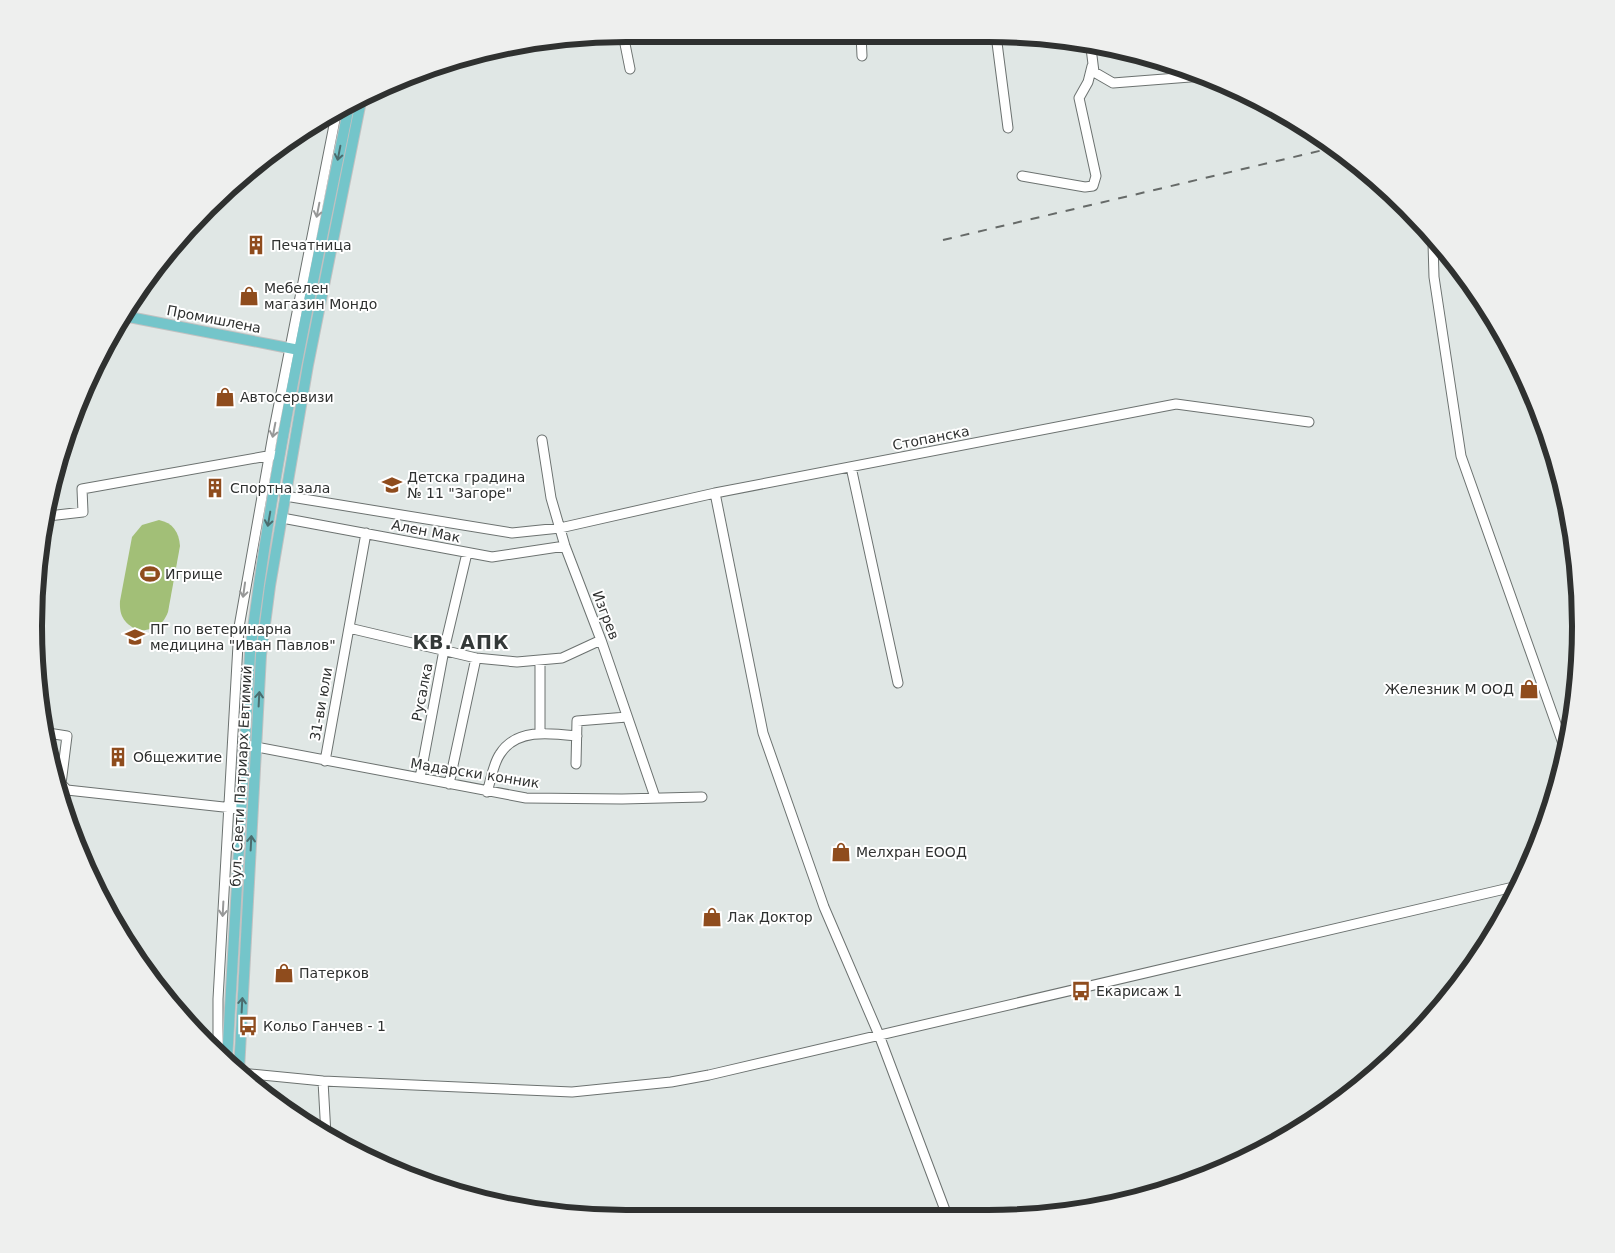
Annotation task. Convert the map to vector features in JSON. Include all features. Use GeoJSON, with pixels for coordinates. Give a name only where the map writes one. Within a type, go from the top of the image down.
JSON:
{"type":"FeatureCollection","features":[{"type":"Feature","properties":{"kind":"main road","name":"бул. Свети Патриарх Евтимий"},"geometry":{"type":"LineString","coordinates":[[240,1065],[261,655],[306,375],[360,108]]}},
{"type":"Feature","properties":{"kind":"main road","name":"бул. Свети Патриарх Евтимий"},"geometry":{"type":"LineString","coordinates":[[228,1053],[250,652],[257,595],[295,349],[347,114]]}},
{"type":"Feature","properties":{"kind":"main road","name":"Промишлена"},"geometry":{"type":"LineString","coordinates":[[131,317],[295,349]]}},
{"type":"Feature","properties":{"kind":"main road"},"geometry":{"type":"LineString","coordinates":[[306,375],[295,349],[314,335]]}},
{"type":"Feature","properties":{"kind":"street"},"geometry":{"type":"LineString","coordinates":[[625,43],[630,68]]}},
{"type":"Feature","properties":{"kind":"street"},"geometry":{"type":"LineString","coordinates":[[861,43],[862,56]]}},
{"type":"Feature","properties":{"kind":"street"},"geometry":{"type":"LineString","coordinates":[[997,43],[1008,128]]}},
{"type":"Feature","properties":{"kind":"street"},"geometry":{"type":"LineString","coordinates":[[1091,52],[1094,72],[1113,82],[1187,77]]}},
{"type":"Feature","properties":{"kind":"street"},"geometry":{"type":"LineString","coordinates":[[1022,176],[1085,187],[1093,186],[1096,176],[1079,98],[1088,82],[1092,66]]}},
{"type":"Feature","properties":{"kind":"street"},"geometry":{"type":"LineString","coordinates":[[218,1043],[218,1000],[239,627],[268,458],[295,349],[335,120]]}},
{"type":"Feature","properties":{"kind":"street"},"geometry":{"type":"LineString","coordinates":[[1433,247],[1434,277],[1461,456],[1561,739]]}},
{"type":"Feature","properties":{"kind":"street","name":"Стопанска"},"geometry":{"type":"LineString","coordinates":[[286,496],[512,533],[560,528],[715,493],[1176,404],[1309,422]]}},
{"type":"Feature","properties":{"kind":"street","name":"Изгрев"},"geometry":{"type":"LineString","coordinates":[[542,440],[551,498],[565,546],[601,640],[655,798]]}},
{"type":"Feature","properties":{"kind":"street"},"geometry":{"type":"LineString","coordinates":[[54,515],[83,512],[82,489],[268,458],[280,451]]}},
{"type":"Feature","properties":{"kind":"street"},"geometry":{"type":"LineString","coordinates":[[851,468],[898,683]]}},
{"type":"Feature","properties":{"kind":"street"},"geometry":{"type":"LineString","coordinates":[[715,493],[763,733],[824,907],[879,1035],[945,1210]]}},
{"type":"Feature","properties":{"kind":"street","name":"Ален Мак"},"geometry":{"type":"LineString","coordinates":[[282,518],[492,557],[565,546]]}},
{"type":"Feature","properties":{"kind":"street","name":"31-ви юли"},"geometry":{"type":"LineString","coordinates":[[325,761],[366,534]]}},
{"type":"Feature","properties":{"kind":"street","name":"Русалка"},"geometry":{"type":"LineString","coordinates":[[420,778],[444,650],[468,553]]}},
{"type":"Feature","properties":{"kind":"street"},"geometry":{"type":"LineString","coordinates":[[349,628],[476,658],[517,662],[562,658],[601,640]]}},
{"type":"Feature","properties":{"kind":"street"},"geometry":{"type":"LineString","coordinates":[[449,784],[476,658]]}},
{"type":"Feature","properties":{"kind":"street"},"geometry":{"type":"LineString","coordinates":[[540,660],[540,734]]}},
{"type":"Feature","properties":{"kind":"street"},"geometry":{"type":"LineString","coordinates":[[576,764],[577,721],[627,718]]}},
{"type":"Feature","properties":{"kind":"street"},"geometry":{"type":"LineString","coordinates":[[53,734],[67,736],[62,777]]}},
{"type":"Feature","properties":{"kind":"street"},"geometry":{"type":"LineString","coordinates":[[487,792],[499,755],[507,745],[517,739],[540,734],[576,736]]}},
{"type":"Feature","properties":{"kind":"street","name":"Мадарски конник"},"geometry":{"type":"LineString","coordinates":[[246,745],[526,798],[702,797]]}},
{"type":"Feature","properties":{"kind":"street"},"geometry":{"type":"LineString","coordinates":[[65,788],[67,790],[228,809],[242,809]]}},
{"type":"Feature","properties":{"kind":"street"},"geometry":{"type":"LineString","coordinates":[[250,1073],[323,1081],[572,1092],[671,1082],[709,1075],[1511,888]]}},
{"type":"Feature","properties":{"kind":"street"},"geometry":{"type":"LineString","coordinates":[[323,1081],[326,1127]]}},
{"type":"Feature","properties":{"kind":"green space","name":"Игрище"},"geometry":{"type":"Polygon","coordinates":[[[159,520],[172,526],[178,536],[180,546],[166,617],[157,626],[139,631],[130,626],[122,616],[120,601],[132,537],[142,525],[159,520]]]}},
{"type":"Feature","properties":{"kind":"railway"},"geometry":{"type":"LineString","coordinates":[[943,240],[1325,150]]}},
{"type":"Feature","properties":{"kind":"place","name":"Печатница"},"geometry":{"type":"Point","coordinates":[256,245]}},
{"type":"Feature","properties":{"kind":"place","name":"Мебелен магазин Мондо"},"geometry":{"type":"Point","coordinates":[249,296]}},
{"type":"Feature","properties":{"kind":"place","name":"Автосервизи"},"geometry":{"type":"Point","coordinates":[225,397]}},
{"type":"Feature","properties":{"kind":"place","name":"Детска градина № 11 \"Загоре\""},"geometry":{"type":"Point","coordinates":[392,485]}},
{"type":"Feature","properties":{"kind":"place","name":"Спортна зала"},"geometry":{"type":"Point","coordinates":[215,488]}},
{"type":"Feature","properties":{"kind":"place","name":"Игрище"},"geometry":{"type":"Point","coordinates":[150,574]}},
{"type":"Feature","properties":{"kind":"place","name":"ПГ по ветеринарна медицина \"Иван Павлов\""},"geometry":{"type":"Point","coordinates":[135,637]}},
{"type":"Feature","properties":{"kind":"place","name":"Железник М ООД"},"geometry":{"type":"Point","coordinates":[1529,689]}},
{"type":"Feature","properties":{"kind":"place","name":"Общежитие"},"geometry":{"type":"Point","coordinates":[118,757]}},
{"type":"Feature","properties":{"kind":"place","name":"Мелхран ЕООД"},"geometry":{"type":"Point","coordinates":[841,852]}},
{"type":"Feature","properties":{"kind":"place","name":"Лак Доктор"},"geometry":{"type":"Point","coordinates":[712,917]}},
{"type":"Feature","properties":{"kind":"place","name":"Патерков"},"geometry":{"type":"Point","coordinates":[284,973]}},
{"type":"Feature","properties":{"kind":"place","name":"Екарисаж 1"},"geometry":{"type":"Point","coordinates":[1081,991]}},
{"type":"Feature","properties":{"kind":"place","name":"Кольо Ганчев - 1"},"geometry":{"type":"Point","coordinates":[248,1026]}},
{"type":"Feature","properties":{"kind":"district","name":"КВ. АПК"},"geometry":{"type":"Point","coordinates":[461,642]}}]}
